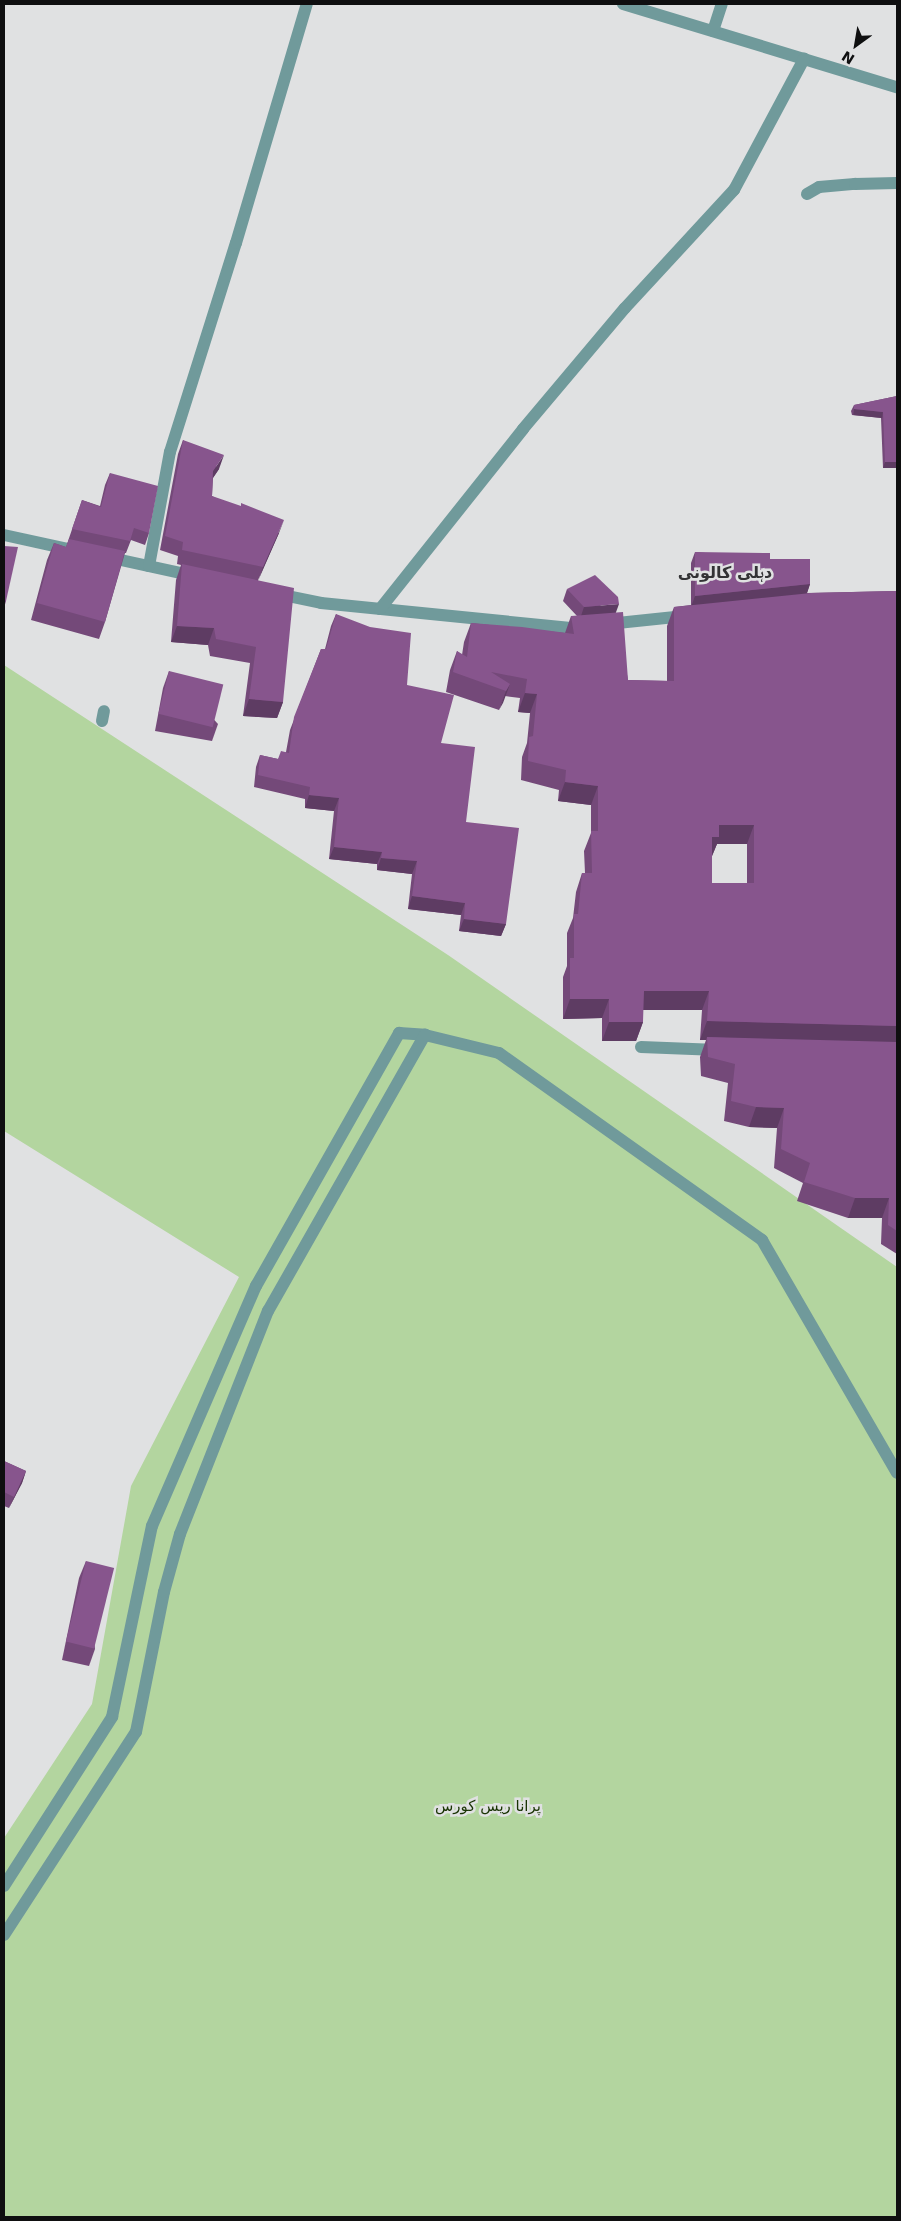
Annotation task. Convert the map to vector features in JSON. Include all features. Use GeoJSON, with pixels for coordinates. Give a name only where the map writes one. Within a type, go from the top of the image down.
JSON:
{"type":"FeatureCollection","features":[{"type":"Feature","properties":{"kind":"street"},"geometry":{"type":"LineString","coordinates":[[149,566],[170,452],[236,244],[307,4]]}},
{"type":"Feature","properties":{"kind":"street"},"geometry":{"type":"LineString","coordinates":[[623,4],[897,87]]}},
{"type":"Feature","properties":{"kind":"street"},"geometry":{"type":"LineString","coordinates":[[713,31],[722,4]]}},
{"type":"Feature","properties":{"kind":"street"},"geometry":{"type":"LineString","coordinates":[[380,608],[529,422],[625,308],[734,190],[804,59]]}},
{"type":"Feature","properties":{"kind":"street"},"geometry":{"type":"LineString","coordinates":[[807,194],[819,188],[854,184],[897,183]]}},
{"type":"Feature","properties":{"kind":"street"},"geometry":{"type":"LineString","coordinates":[[4,535],[79,551]]}},
{"type":"Feature","properties":{"kind":"street"},"geometry":{"type":"LineString","coordinates":[[97,555],[206,578]]}},
{"type":"Feature","properties":{"kind":"street"},"geometry":{"type":"LineString","coordinates":[[266,591],[321,603],[571,628],[700,615]]}},
{"type":"Feature","properties":{"kind":"street"},"geometry":{"type":"LineString","coordinates":[[4,1886],[112,1717],[152,1526],[256,1286],[399,1033],[425,1035],[499,1053],[762,1240],[897,1474]]}},
{"type":"Feature","properties":{"kind":"street"},"geometry":{"type":"LineString","coordinates":[[4,1935],[136,1732],[164,1592],[180,1534],[268,1311],[425,1035]]}},
{"type":"Feature","properties":{"kind":"street"},"geometry":{"type":"LineString","coordinates":[[641,1047],[726,1050]]}},
{"type":"Feature","properties":{"kind":"green space","name":"پرانا ریس کورس"},"geometry":{"type":"Polygon","coordinates":[[[4,665],[448,955],[897,1267],[897,2217],[4,2217],[4,1838],[92,1704],[131,1486],[239,1277],[4,1131],[4,665]]]}},
{"type":"Feature","properties":{"kind":"building"},"geometry":{"type":"Polygon","coordinates":[[[897,396],[897,462],[885,462],[883,412],[854,409],[854,405],[897,396]]]}},
{"type":"Feature","properties":{"kind":"building"},"geometry":{"type":"Polygon","coordinates":[[[183,440],[224,455],[213,471],[212,496],[241,506],[241,503],[284,520],[263,567],[182,550],[183,542],[165,536],[183,440]]]}},
{"type":"Feature","properties":{"kind":"building"},"geometry":{"type":"Polygon","coordinates":[[[110,473],[158,486],[149,533],[134,528],[130,541],[72,529],[82,500],[101,507],[110,473]]]}},
{"type":"Feature","properties":{"kind":"building"},"geometry":{"type":"Polygon","coordinates":[[[69,539],[125,551],[105,622],[37,603],[54,543],[66,547],[69,539]]]}},
{"type":"Feature","properties":{"kind":"building"},"geometry":{"type":"Polygon","coordinates":[[[4,546],[18,547],[6,601],[4,600],[4,546]]]}},
{"type":"Feature","properties":{"kind":"building"},"geometry":{"type":"Polygon","coordinates":[[[695,552],[770,553],[770,559],[810,559],[810,584],[695,596],[695,552]]]}},
{"type":"Feature","properties":{"kind":"building"},"geometry":{"type":"Polygon","coordinates":[[[182,564],[294,588],[283,702],[249,699],[256,647],[216,639],[214,628],[177,626],[182,564]]]}},
{"type":"Feature","properties":{"kind":"building"},"geometry":{"type":"Polygon","coordinates":[[[595,575],[618,597],[619,604],[584,607],[567,589],[595,575]]]}},
{"type":"Feature","properties":{"kind":"building"},"geometry":{"type":"Polygon","coordinates":[[[897,591],[897,1026],[707,1021],[709,991],[644,991],[643,1022],[609,1022],[609,999],[570,999],[570,958],[574,958],[574,914],[578,914],[582,873],[592,873],[591,831],[598,831],[598,786],[565,782],[566,770],[528,761],[529,737],[533,736],[537,694],[525,693],[527,679],[491,672],[510,684],[506,691],[453,672],[457,651],[467,657],[471,623],[574,634],[571,616],[623,612],[628,680],[674,681],[674,607],[811,593],[897,591]],[[719,825],[719,837],[712,837],[712,883],[754,883],[754,825],[719,825]]]}},
{"type":"Feature","properties":{"kind":"building"},"geometry":{"type":"Polygon","coordinates":[[[336,614],[370,627],[411,633],[407,685],[454,695],[441,743],[475,747],[466,822],[519,828],[506,924],[464,919],[465,903],[412,896],[417,861],[381,858],[382,852],[334,847],[339,798],[309,795],[310,787],[258,775],[260,755],[278,759],[281,751],[289,753],[294,717],[321,649],[326,649],[336,614]]]}},
{"type":"Feature","properties":{"kind":"building"},"geometry":{"type":"Polygon","coordinates":[[[169,671],[223,685],[213,727],[158,714],[169,671]]]}},
{"type":"Feature","properties":{"kind":"building"},"geometry":{"type":"Polygon","coordinates":[[[707,1037],[897,1042],[897,1231],[888,1225],[889,1198],[855,1198],[804,1182],[810,1163],[781,1149],[784,1108],[756,1107],[731,1101],[735,1064],[708,1057],[707,1037]]]}},
{"type":"Feature","properties":{"kind":"building"},"geometry":{"type":"Polygon","coordinates":[[[4,1461],[26,1471],[14,1497],[4,1492],[4,1461]]]}},
{"type":"Feature","properties":{"kind":"building"},"geometry":{"type":"Polygon","coordinates":[[[86,1561],[114,1568],[94,1649],[66,1642],[86,1561]]]}},
{"type":"Feature","properties":{"kind":"district","name":"دہلی کالونی"},"geometry":{"type":"Point","coordinates":[725,573]}}]}
